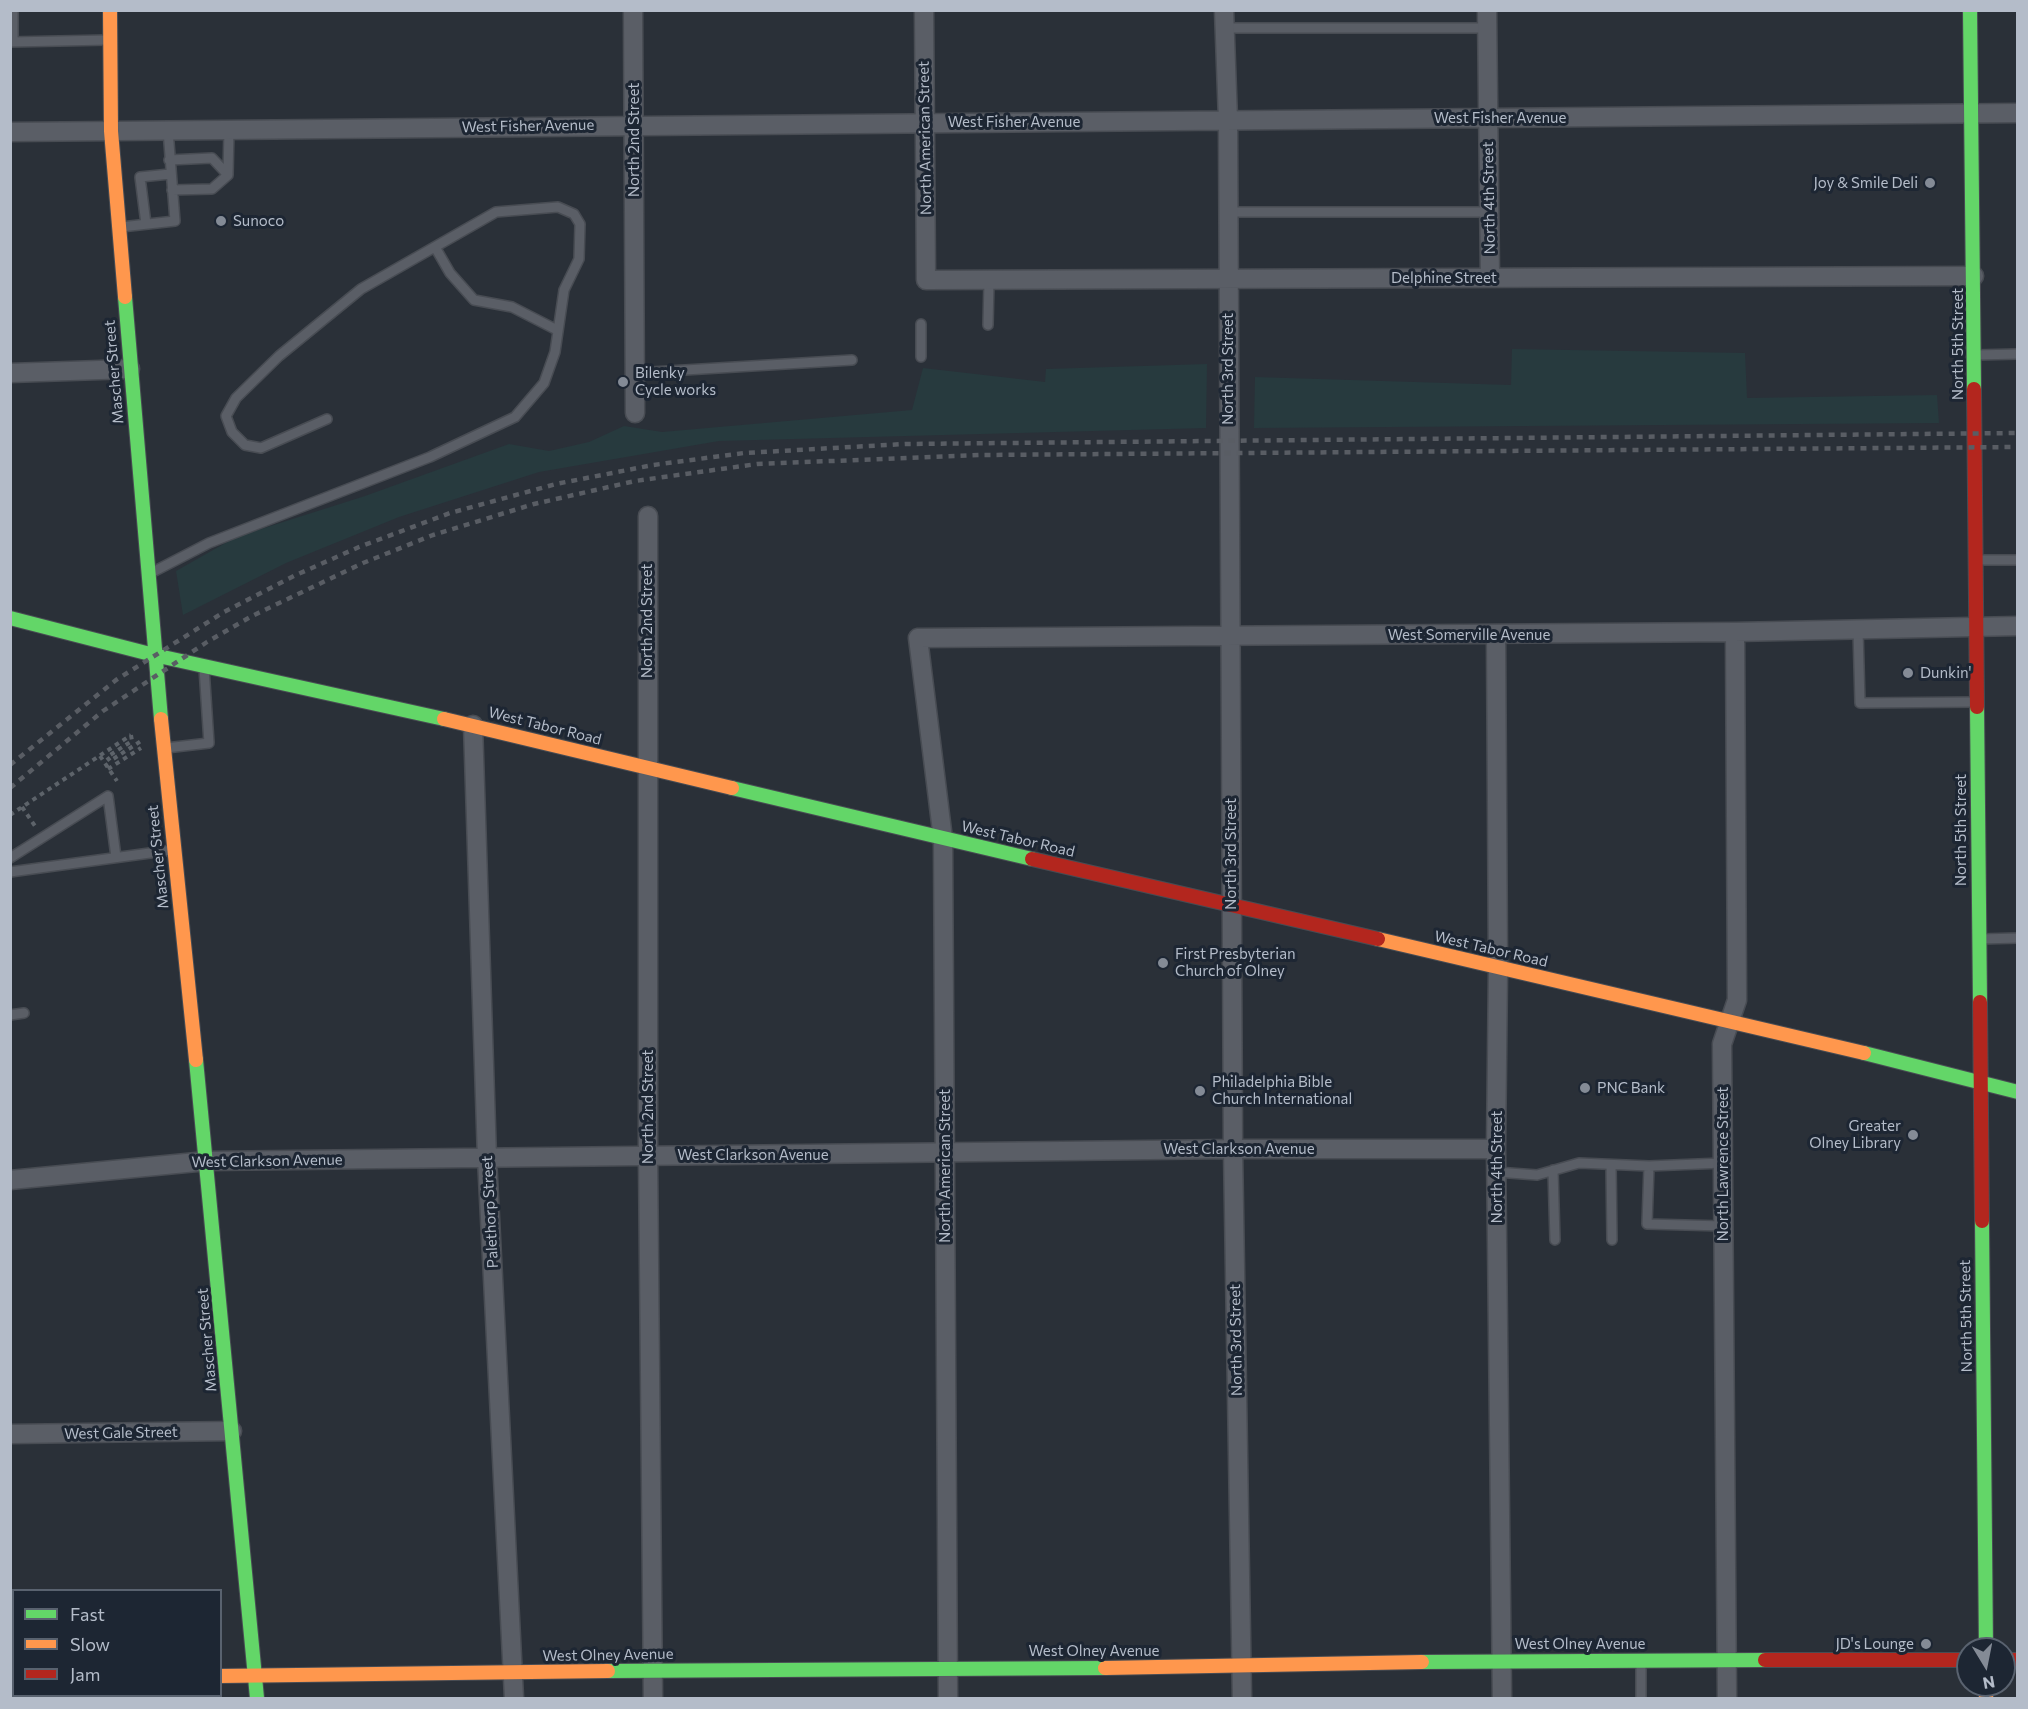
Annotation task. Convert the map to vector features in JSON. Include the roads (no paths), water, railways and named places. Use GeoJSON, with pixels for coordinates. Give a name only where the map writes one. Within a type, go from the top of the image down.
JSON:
{"type":"FeatureCollection","features":[{"type":"Feature","properties":{"kind":"street","name":"Mascher Street"},"geometry":{"type":"LineString","coordinates":[[110,10],[111,131],[128,178],[119,228],[147,576],[207,1161],[257,1698]]}},
{"type":"Feature","properties":{"kind":"street","name":"North 2nd Street"},"geometry":{"type":"LineString","coordinates":[[633,10],[635,413]]}},
{"type":"Feature","properties":{"kind":"street","name":"North American Street"},"geometry":{"type":"LineString","coordinates":[[924,10],[926,266]]}},
{"type":"Feature","properties":{"kind":"street","name":"North 5th Street"},"geometry":{"type":"LineString","coordinates":[[1970,10],[1986,1637]]}},
{"type":"Feature","properties":{"kind":"street","name":"North 3rd Street"},"geometry":{"type":"LineString","coordinates":[[1224,19],[1228,120],[1233,1149],[1242,1698]]}},
{"type":"Feature","properties":{"kind":"street","name":"North 4th Street"},"geometry":{"type":"LineString","coordinates":[[1487,19],[1490,278]]}},
{"type":"Feature","properties":{"kind":"street","name":"West Fisher Avenue"},"geometry":{"type":"LineString","coordinates":[[10,132],[2018,113]]}},
{"type":"Feature","properties":{"kind":"street","name":"Delphine Street"},"geometry":{"type":"LineString","coordinates":[[926,266],[926,280],[989,281],[1974,276]]}},
{"type":"Feature","properties":{"kind":"street"},"geometry":{"type":"LineString","coordinates":[[10,372],[130,369]]}},
{"type":"Feature","properties":{"kind":"street","name":"North 2nd Street"},"geometry":{"type":"LineString","coordinates":[[648,516],[646,768],[653,1698]]}},
{"type":"Feature","properties":{"kind":"street","name":"West Tabor Road"},"geometry":{"type":"LineString","coordinates":[[10,618],[154,655],[473,726],[944,839],[1731,1020],[2018,1092]]}},
{"type":"Feature","properties":{"kind":"street","name":"West Somerville Avenue"},"geometry":{"type":"LineString","coordinates":[[921,638],[1496,635],[2018,626]]}},
{"type":"Feature","properties":{"kind":"street","name":"North Lawrence Street"},"geometry":{"type":"LineString","coordinates":[[1727,1698],[1722,1044],[1737,1000],[1735,632]]}},
{"type":"Feature","properties":{"kind":"street","name":"North 4th Street"},"geometry":{"type":"LineString","coordinates":[[1496,635],[1498,968],[1496,1172],[1502,1698]]}},
{"type":"Feature","properties":{"kind":"street","name":"North American Street"},"geometry":{"type":"LineString","coordinates":[[921,638],[918,638],[944,839],[948,1698]]}},
{"type":"Feature","properties":{"kind":"street","name":"Palethorp Street"},"geometry":{"type":"LineString","coordinates":[[473,726],[487,1158],[513,1698]]}},
{"type":"Feature","properties":{"kind":"street","name":"West Clarkson Avenue"},"geometry":{"type":"LineString","coordinates":[[10,1180],[207,1161],[1233,1149],[1496,1149]]}},
{"type":"Feature","properties":{"kind":"street","name":"West Gale Street"},"geometry":{"type":"LineString","coordinates":[[10,1434],[232,1431]]}},
{"type":"Feature","properties":{"kind":"street","name":"West Olney Avenue"},"geometry":{"type":"LineString","coordinates":[[222,1676],[653,1670],[1241,1667],[1502,1660],[1956,1660]]}},
{"type":"Feature","properties":{"kind":"lane"},"geometry":{"type":"LineString","coordinates":[[13,10],[12,42],[110,40]]}},
{"type":"Feature","properties":{"kind":"lane"},"geometry":{"type":"LineString","coordinates":[[1224,19],[1487,19]]}},
{"type":"Feature","properties":{"kind":"lane"},"geometry":{"type":"LineString","coordinates":[[172,190],[212,189],[228,176],[229,129]]}},
{"type":"Feature","properties":{"kind":"lane"},"geometry":{"type":"LineString","coordinates":[[119,228],[175,221],[168,130]]}},
{"type":"Feature","properties":{"kind":"lane"},"geometry":{"type":"LineString","coordinates":[[169,160],[212,158],[228,176]]}},
{"type":"Feature","properties":{"kind":"lane"},"geometry":{"type":"LineString","coordinates":[[146,224],[128,178],[170,174]]}},
{"type":"Feature","properties":{"kind":"lane"},"geometry":{"type":"LineString","coordinates":[[147,576],[208,543],[430,457],[515,417],[544,383],[555,352],[564,290],[579,259],[580,224],[574,214],[558,207],[496,212],[361,289],[279,356],[236,398],[226,416],[232,432],[245,445],[261,448],[327,419]]}},
{"type":"Feature","properties":{"kind":"lane"},"geometry":{"type":"LineString","coordinates":[[1228,212],[1489,212]]}},
{"type":"Feature","properties":{"kind":"lane"},"geometry":{"type":"LineString","coordinates":[[435,247],[450,273],[474,300],[512,307],[557,330]]}},
{"type":"Feature","properties":{"kind":"lane"},"geometry":{"type":"LineString","coordinates":[[988,326],[989,281]]}},
{"type":"Feature","properties":{"kind":"lane"},"geometry":{"type":"LineString","coordinates":[[921,324],[921,357]]}},
{"type":"Feature","properties":{"kind":"lane"},"geometry":{"type":"LineString","coordinates":[[1974,355],[2018,354]]}},
{"type":"Feature","properties":{"kind":"lane"},"geometry":{"type":"LineString","coordinates":[[635,373],[852,360]]}},
{"type":"Feature","properties":{"kind":"lane"},"geometry":{"type":"LineString","coordinates":[[1975,560],[2018,560]]}},
{"type":"Feature","properties":{"kind":"lane"},"geometry":{"type":"LineString","coordinates":[[1858,630],[1860,703],[1977,702]]}},
{"type":"Feature","properties":{"kind":"lane"},"geometry":{"type":"LineString","coordinates":[[163,748],[209,742],[204,666]]}},
{"type":"Feature","properties":{"kind":"lane"},"geometry":{"type":"LineString","coordinates":[[10,858],[108,796],[116,857]]}},
{"type":"Feature","properties":{"kind":"lane"},"geometry":{"type":"LineString","coordinates":[[10,872],[174,849]]}},
{"type":"Feature","properties":{"kind":"lane"},"geometry":{"type":"LineString","coordinates":[[1978,939],[2018,938]]}},
{"type":"Feature","properties":{"kind":"lane"},"geometry":{"type":"LineString","coordinates":[[10,1015],[24,1013]]}},
{"type":"Feature","properties":{"kind":"lane"},"geometry":{"type":"LineString","coordinates":[[1496,1172],[1537,1175],[1579,1163],[1649,1166],[1723,1163]]}},
{"type":"Feature","properties":{"kind":"lane"},"geometry":{"type":"LineString","coordinates":[[1611,1164],[1612,1240]]}},
{"type":"Feature","properties":{"kind":"lane"},"geometry":{"type":"LineString","coordinates":[[1649,1166],[1647,1224],[1724,1226]]}},
{"type":"Feature","properties":{"kind":"lane"},"geometry":{"type":"LineString","coordinates":[[1553,1170],[1555,1240]]}},
{"type":"Feature","properties":{"kind":"lane"},"geometry":{"type":"LineString","coordinates":[[1641,1660],[1641,1698]]}},
{"type":"Feature","properties":{"kind":"railway"},"geometry":{"type":"LineString","coordinates":[[10,765],[116,680],[224,612],[296,575],[359,547],[450,513],[556,484],[653,465],[744,453],[905,444],[2018,433]]}},
{"type":"Feature","properties":{"kind":"railway"},"geometry":{"type":"LineString","coordinates":[[10,788],[103,711],[207,642],[252,616],[363,563],[433,535],[534,504],[635,481],[757,464],[981,455],[2018,447]]}},
{"type":"Feature","properties":{"kind":"place","name":"Joy & Smile Deli"},"geometry":{"type":"Point","coordinates":[1930,183]}},
{"type":"Feature","properties":{"kind":"place","name":"Sunoco"},"geometry":{"type":"Point","coordinates":[221,221]}},
{"type":"Feature","properties":{"kind":"place","name":"Bilenky Cycle works"},"geometry":{"type":"Point","coordinates":[623,382]}},
{"type":"Feature","properties":{"kind":"place","name":"Dunkin'"},"geometry":{"type":"Point","coordinates":[1908,673]}},
{"type":"Feature","properties":{"kind":"place","name":"First Presbyterian Church of Olney"},"geometry":{"type":"Point","coordinates":[1163,963]}},
{"type":"Feature","properties":{"kind":"place","name":"PNC Bank"},"geometry":{"type":"Point","coordinates":[1585,1088]}},
{"type":"Feature","properties":{"kind":"place","name":"Philadelphia Bible Church International"},"geometry":{"type":"Point","coordinates":[1200,1091]}},
{"type":"Feature","properties":{"kind":"place","name":"Greater Olney Library"},"geometry":{"type":"Point","coordinates":[1913,1135]}},
{"type":"Feature","properties":{"kind":"place","name":"JD's Lounge"},"geometry":{"type":"Point","coordinates":[1926,1644]}}]}
